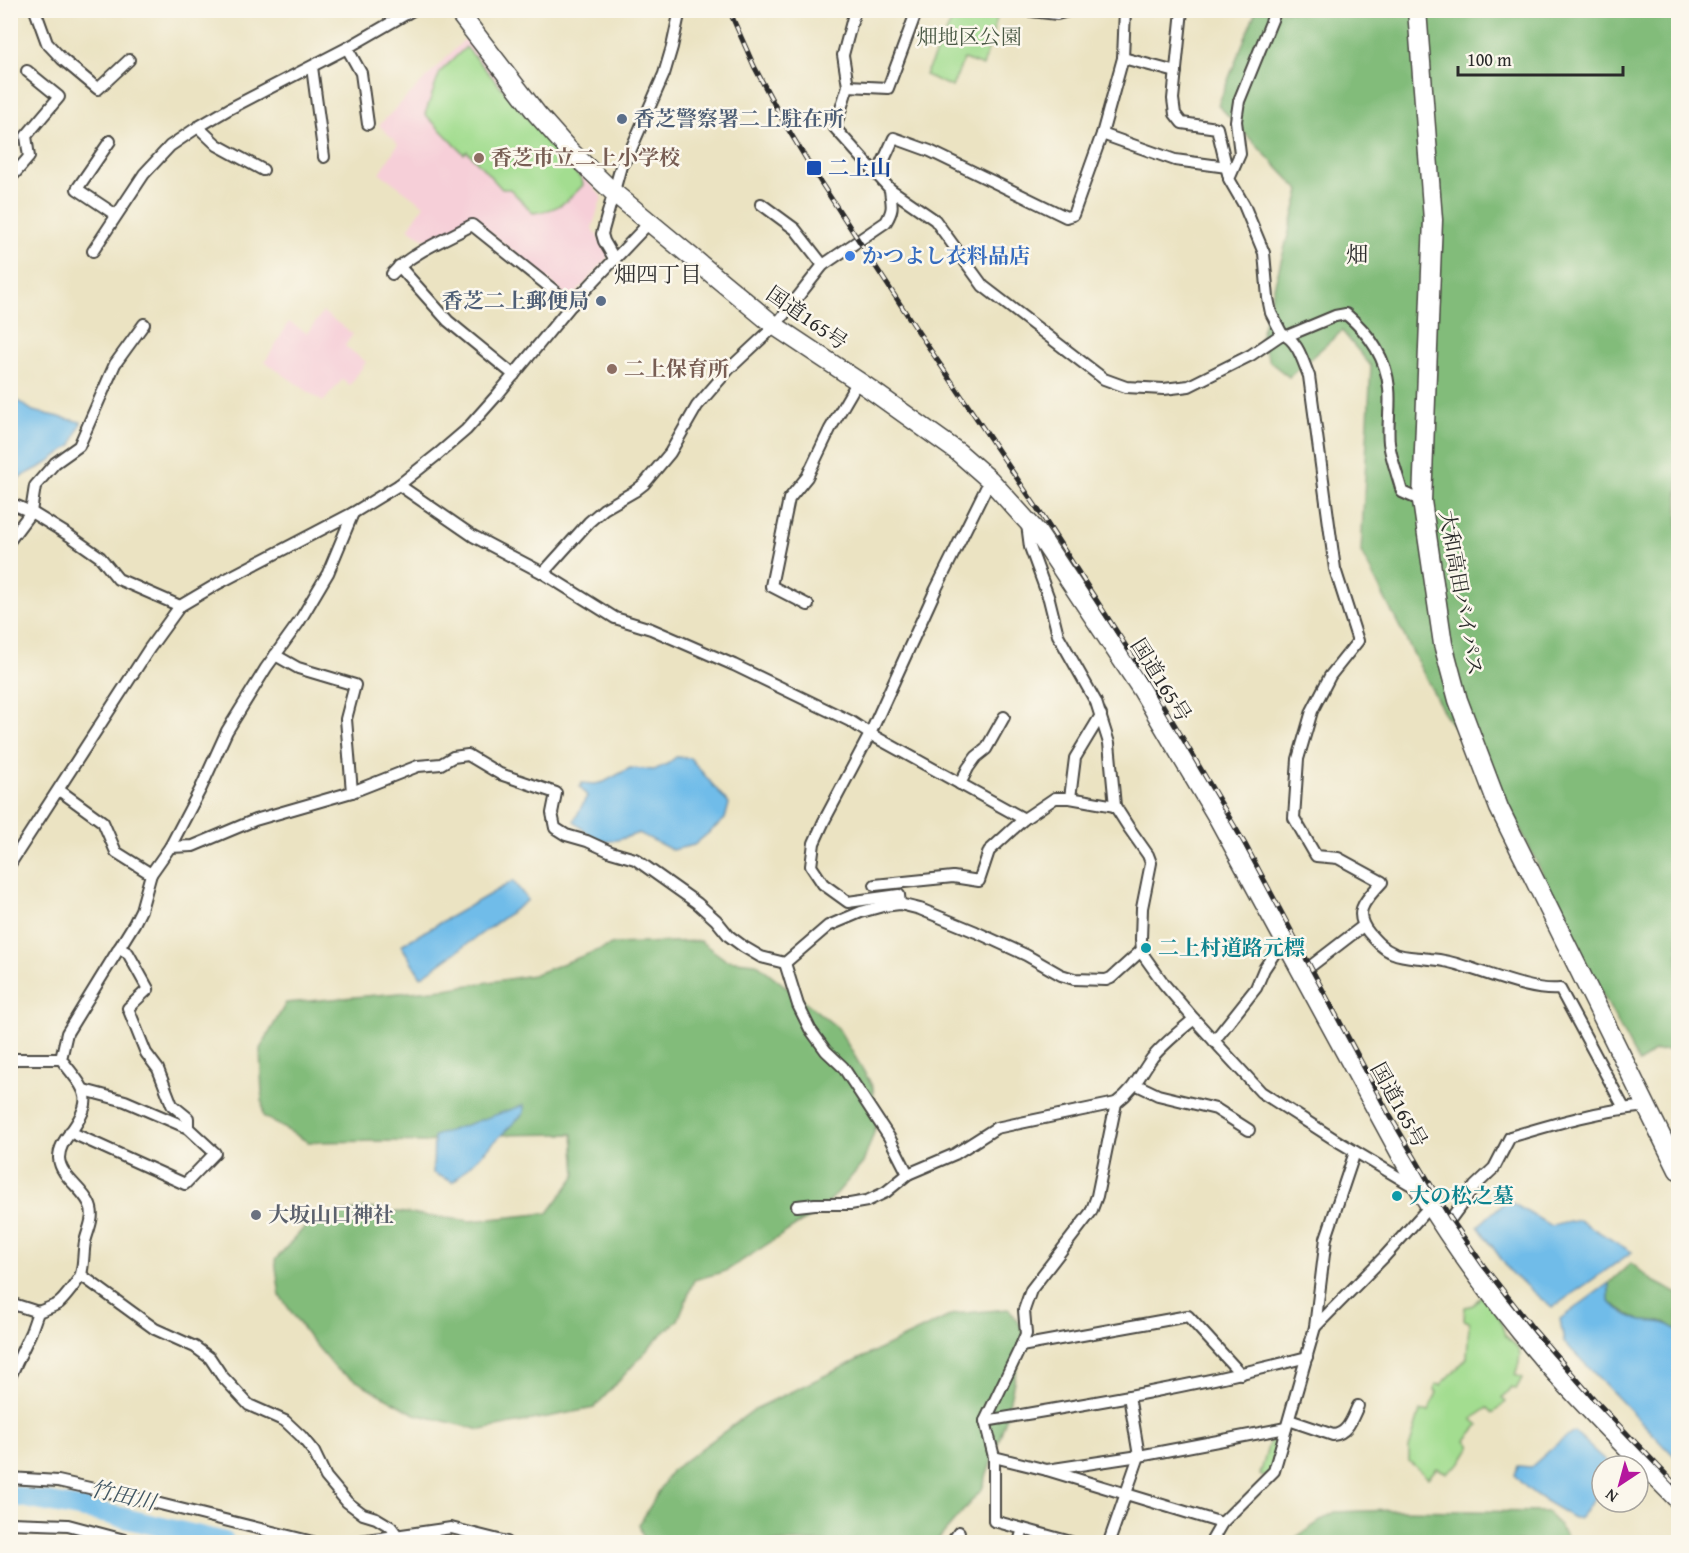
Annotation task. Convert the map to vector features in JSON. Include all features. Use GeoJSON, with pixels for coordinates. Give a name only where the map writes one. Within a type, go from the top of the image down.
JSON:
{"type":"FeatureCollection","features":[{"type":"Feature","properties":{"kind":"highway","name":"国道165号"},"geometry":{"type":"LineString","coordinates":[[457,10],[537,114],[568,149],[613,192],[775,326],[958,452],[990,480],[1046,544],[1142,690],[1219,820],[1420,1190],[1444,1228],[1545,1360],[1628,1450],[1678,1500]]}},
{"type":"Feature","properties":{"kind":"highway","name":"大和高田バイパス"},"geometry":{"type":"LineString","coordinates":[[1417,10],[1433,220],[1422,501],[1443,644],[1458,700],[1499,808],[1678,1170]]}},
{"type":"Feature","properties":{"kind":"street"},"geometry":{"type":"LineString","coordinates":[[34,10],[47,43],[62,59],[98,88],[129,60]]}},
{"type":"Feature","properties":{"kind":"street"},"geometry":{"type":"LineString","coordinates":[[93,251],[144,174],[170,146],[198,127],[347,48],[413,10]]}},
{"type":"Feature","properties":{"kind":"street"},"geometry":{"type":"LineString","coordinates":[[615,260],[602,234],[621,166],[628,156],[664,74],[680,10]]}},
{"type":"Feature","properties":{"kind":"street"},"geometry":{"type":"LineString","coordinates":[[855,10],[843,55],[848,86],[835,128],[890,189],[935,220],[982,286],[1104,379],[1126,387],[1164,389],[1189,386],[1285,335],[1335,316],[1347,314],[1362,327],[1382,358],[1389,387],[1389,444],[1402,492],[1422,501]]}},
{"type":"Feature","properties":{"kind":"street"},"geometry":{"type":"LineString","coordinates":[[848,86],[888,88],[917,10]]}},
{"type":"Feature","properties":{"kind":"street"},"geometry":{"type":"LineString","coordinates":[[1023,10],[1057,14],[1072,10]]}},
{"type":"Feature","properties":{"kind":"street"},"geometry":{"type":"LineString","coordinates":[[878,175],[894,138],[930,151],[1066,217],[1073,214],[1102,134],[1124,58],[1125,10]]}},
{"type":"Feature","properties":{"kind":"street"},"geometry":{"type":"LineString","coordinates":[[1182,10],[1173,99],[1175,114],[1182,123],[1218,128],[1228,173],[1264,253],[1271,313],[1298,350],[1309,375],[1335,569],[1358,641],[1330,676],[1312,711],[1298,759],[1294,818],[1316,855],[1338,858],[1382,882],[1365,902],[1360,912],[1363,926],[1377,943],[1394,954],[1448,962],[1529,985],[1551,990],[1560,989],[1624,1108]]}},
{"type":"Feature","properties":{"kind":"street"},"geometry":{"type":"LineString","coordinates":[[1228,173],[1240,153],[1236,121],[1239,101],[1276,10]]}},
{"type":"Feature","properties":{"kind":"street"},"geometry":{"type":"LineString","coordinates":[[347,48],[361,74],[368,124]]}},
{"type":"Feature","properties":{"kind":"street"},"geometry":{"type":"LineString","coordinates":[[1124,58],[1176,72]]}},
{"type":"Feature","properties":{"kind":"street"},"geometry":{"type":"LineString","coordinates":[[312,67],[324,157]]}},
{"type":"Feature","properties":{"kind":"street"},"geometry":{"type":"LineString","coordinates":[[10,179],[29,157],[26,136],[58,97],[27,71]]}},
{"type":"Feature","properties":{"kind":"street"},"geometry":{"type":"LineString","coordinates":[[198,127],[217,145],[263,170]]}},
{"type":"Feature","properties":{"kind":"street"},"geometry":{"type":"LineString","coordinates":[[1102,134],[1175,160],[1228,173]]}},
{"type":"Feature","properties":{"kind":"street"},"geometry":{"type":"LineString","coordinates":[[110,141],[77,189],[116,215]]}},
{"type":"Feature","properties":{"kind":"street"},"geometry":{"type":"LineString","coordinates":[[543,573],[589,522],[604,509],[644,484],[670,453],[697,406],[729,369],[775,326],[823,265],[886,222],[893,204],[890,189]]}},
{"type":"Feature","properties":{"kind":"street"},"geometry":{"type":"LineString","coordinates":[[761,204],[795,229],[823,265]]}},
{"type":"Feature","properties":{"kind":"street"},"geometry":{"type":"LineString","coordinates":[[10,864],[149,649],[180,606],[353,513],[399,484],[466,430],[572,305],[649,223]]}},
{"type":"Feature","properties":{"kind":"street"},"geometry":{"type":"LineString","coordinates":[[514,375],[448,321],[395,270],[432,246],[472,225],[572,305]]}},
{"type":"Feature","properties":{"kind":"street"},"geometry":{"type":"LineString","coordinates":[[10,540],[31,512],[35,486],[55,463],[79,446],[115,364],[144,324]]}},
{"type":"Feature","properties":{"kind":"street"},"geometry":{"type":"LineString","coordinates":[[808,605],[771,586],[789,499],[807,477],[830,429],[858,381]]}},
{"type":"Feature","properties":{"kind":"street"},"geometry":{"type":"LineString","coordinates":[[900,904],[898,895],[848,902],[823,884],[811,866],[814,843],[870,734],[936,589],[990,480]]}},
{"type":"Feature","properties":{"kind":"street"},"geometry":{"type":"LineString","coordinates":[[399,484],[473,536],[543,573],[615,618],[651,629],[734,665],[850,721],[1024,819]]}},
{"type":"Feature","properties":{"kind":"street"},"geometry":{"type":"LineString","coordinates":[[10,503],[31,512],[100,557],[118,579],[180,606]]}},
{"type":"Feature","properties":{"kind":"street"},"geometry":{"type":"LineString","coordinates":[[61,1059],[67,1034],[141,910],[151,874],[170,847],[201,788],[227,731],[275,655],[299,622],[328,573],[353,513]]}},
{"type":"Feature","properties":{"kind":"street"},"geometry":{"type":"LineString","coordinates":[[1027,521],[1030,547],[1049,599],[1058,635],[1101,715],[1108,743],[1115,806],[1151,863],[1142,908],[1142,950],[1164,984],[1261,1092],[1420,1190]]}},
{"type":"Feature","properties":{"kind":"street"},"geometry":{"type":"LineString","coordinates":[[275,655],[298,668],[355,685],[346,719],[352,792]]}},
{"type":"Feature","properties":{"kind":"street"},"geometry":{"type":"LineString","coordinates":[[1070,798],[1075,758],[1101,715]]}},
{"type":"Feature","properties":{"kind":"street"},"geometry":{"type":"LineString","coordinates":[[960,784],[976,757],[986,749],[1004,717]]}},
{"type":"Feature","properties":{"kind":"street"},"geometry":{"type":"LineString","coordinates":[[170,847],[193,846],[255,820],[352,792],[418,766],[441,764],[453,757],[468,755],[500,774],[556,793],[552,813],[555,828],[566,835],[636,859],[697,903],[716,920],[729,936],[744,947],[761,957],[785,963]]}},
{"type":"Feature","properties":{"kind":"street"},"geometry":{"type":"LineString","coordinates":[[59,790],[103,822],[116,852],[151,874]]}},
{"type":"Feature","properties":{"kind":"street"},"geometry":{"type":"LineString","coordinates":[[875,885],[953,877],[979,881],[989,852],[1024,819],[1055,798],[1070,798],[1115,806]]}},
{"type":"Feature","properties":{"kind":"street"},"geometry":{"type":"LineString","coordinates":[[785,963],[828,926],[861,912],[900,904],[920,909],[976,932],[1026,955],[1061,975],[1074,979],[1106,980],[1111,978],[1142,950]]}},
{"type":"Feature","properties":{"kind":"street"},"geometry":{"type":"LineString","coordinates":[[1300,970],[1311,966],[1363,926]]}},
{"type":"Feature","properties":{"kind":"street"},"geometry":{"type":"LineString","coordinates":[[1215,1041],[1256,988],[1264,969],[1284,939]]}},
{"type":"Feature","properties":{"kind":"street"},"geometry":{"type":"LineString","coordinates":[[119,948],[128,954],[148,988],[128,1008],[146,1053],[158,1069],[172,1105],[188,1118],[188,1128]]}},
{"type":"Feature","properties":{"kind":"street"},"geometry":{"type":"LineString","coordinates":[[785,963],[798,1005],[810,1029],[826,1051],[843,1067],[889,1137],[908,1174]]}},
{"type":"Feature","properties":{"kind":"street"},"geometry":{"type":"LineString","coordinates":[[797,1206],[867,1201],[886,1192],[908,1174],[955,1154],[996,1128],[1116,1103],[1129,1094],[1153,1058],[1194,1019]]}},
{"type":"Feature","properties":{"kind":"street"},"geometry":{"type":"LineString","coordinates":[[10,1061],[61,1059]]}},
{"type":"Feature","properties":{"kind":"street"},"geometry":{"type":"LineString","coordinates":[[10,1303],[38,1312],[61,1302],[81,1275],[92,1213],[89,1203],[63,1171],[59,1159],[63,1142],[79,1120],[87,1102],[84,1090],[61,1059]]}},
{"type":"Feature","properties":{"kind":"street"},"geometry":{"type":"LineString","coordinates":[[1135,1084],[1158,1095],[1216,1109],[1249,1130]]}},
{"type":"Feature","properties":{"kind":"street"},"geometry":{"type":"LineString","coordinates":[[70,1132],[185,1184],[215,1152],[188,1128],[125,1101],[84,1090]]}},
{"type":"Feature","properties":{"kind":"street"},"geometry":{"type":"LineString","coordinates":[[1071,1542],[994,1521],[994,1457],[985,1421],[1022,1346],[1026,1334],[1024,1310],[1031,1290],[1091,1212],[1097,1196],[1116,1103]]}},
{"type":"Feature","properties":{"kind":"street"},"geometry":{"type":"LineString","coordinates":[[1444,1228],[1475,1186],[1494,1168],[1510,1137],[1624,1108],[1647,1106]]}},
{"type":"Feature","properties":{"kind":"street"},"geometry":{"type":"LineString","coordinates":[[1211,1542],[1222,1523],[1274,1471],[1315,1327],[1326,1238],[1355,1152]]}},
{"type":"Feature","properties":{"kind":"street"},"geometry":{"type":"LineString","coordinates":[[1315,1327],[1385,1256],[1430,1206]]}},
{"type":"Feature","properties":{"kind":"street"},"geometry":{"type":"LineString","coordinates":[[81,1275],[155,1329],[195,1347],[210,1358],[222,1376],[249,1405],[285,1421],[301,1436],[315,1452],[326,1477],[347,1502],[363,1514],[376,1518],[391,1527],[397,1535]]}},
{"type":"Feature","properties":{"kind":"street"},"geometry":{"type":"LineString","coordinates":[[10,1377],[38,1312]]}},
{"type":"Feature","properties":{"kind":"street"},"geometry":{"type":"LineString","coordinates":[[1022,1346],[1188,1316],[1241,1374]]}},
{"type":"Feature","properties":{"kind":"street"},"geometry":{"type":"LineString","coordinates":[[985,1421],[1241,1374],[1307,1357]]}},
{"type":"Feature","properties":{"kind":"street"},"geometry":{"type":"LineString","coordinates":[[1108,1542],[1139,1456],[1129,1396]]}},
{"type":"Feature","properties":{"kind":"street"},"geometry":{"type":"LineString","coordinates":[[1047,1470],[1139,1456],[1287,1424],[1333,1435],[1340,1434],[1346,1429],[1358,1406]]}},
{"type":"Feature","properties":{"kind":"street"},"geometry":{"type":"LineString","coordinates":[[994,1457],[1047,1470],[1222,1523]]}},
{"type":"Feature","properties":{"kind":"street"},"geometry":{"type":"LineString","coordinates":[[10,1478],[69,1483],[313,1542]]}},
{"type":"Feature","properties":{"kind":"street"},"geometry":{"type":"LineString","coordinates":[[10,1522],[68,1526],[132,1542]]}},
{"type":"Feature","properties":{"kind":"street"},"geometry":{"type":"LineString","coordinates":[[353,1542],[451,1528],[507,1542]]}},
{"type":"Feature","properties":{"kind":"street"},"geometry":{"type":"LineString","coordinates":[[1018,1542],[1023,1529]]}},
{"type":"Feature","properties":{"kind":"street"},"geometry":{"type":"LineString","coordinates":[[952,1542],[959,1532]]}},
{"type":"Feature","properties":{"kind":"shaded area","name":"香芝市立二上小学校"},"geometry":{"type":"Polygon","coordinates":[[[465,39],[602,197],[592,228],[610,255],[571,299],[474,219],[430,242],[408,229],[424,205],[380,173],[398,144],[379,125],[465,39]]]}},
{"type":"Feature","properties":{"kind":"shaded area"},"geometry":{"type":"Polygon","coordinates":[[[323,312],[353,334],[345,346],[366,362],[350,385],[342,380],[323,402],[265,362],[289,322],[307,333],[323,312]]]}},
{"type":"Feature","properties":{"kind":"green space","name":"畑地区公園"},"geometry":{"type":"Polygon","coordinates":[[[957,10],[979,16],[981,11],[999,11],[983,66],[964,59],[952,87],[925,75],[957,10]]]}},
{"type":"Feature","properties":{"kind":"green space"},"geometry":{"type":"Polygon","coordinates":[[[1256,11],[1678,11],[1678,1049],[1654,1051],[1639,1063],[1573,938],[1498,783],[1445,715],[1361,552],[1371,366],[1342,331],[1289,377],[1270,362],[1260,339],[1300,191],[1218,105],[1256,11]]]}},
{"type":"Feature","properties":{"kind":"green space"},"geometry":{"type":"Polygon","coordinates":[[[466,47],[582,180],[583,185],[561,205],[533,213],[510,189],[502,189],[467,151],[464,154],[425,114],[440,72],[466,47]]]}},
{"type":"Feature","properties":{"kind":"green space"},"geometry":{"type":"Polygon","coordinates":[[[700,941],[726,960],[756,963],[838,1028],[873,1087],[876,1127],[863,1163],[825,1207],[726,1271],[694,1280],[678,1320],[658,1338],[594,1408],[481,1430],[415,1414],[337,1370],[309,1337],[280,1296],[275,1260],[310,1221],[364,1208],[471,1221],[548,1213],[576,1175],[573,1134],[495,1135],[425,1142],[308,1142],[263,1116],[260,1049],[286,1003],[445,989],[533,975],[614,944],[700,941]]]}},
{"type":"Feature","properties":{"kind":"green space"},"geometry":{"type":"Polygon","coordinates":[[[1631,1263],[1653,1281],[1678,1294],[1678,1331],[1665,1322],[1640,1321],[1609,1302],[1609,1283],[1631,1263]]]}},
{"type":"Feature","properties":{"kind":"green space"},"geometry":{"type":"Polygon","coordinates":[[[1483,1294],[1500,1319],[1505,1335],[1518,1348],[1519,1363],[1515,1375],[1522,1378],[1516,1389],[1511,1387],[1502,1398],[1506,1402],[1493,1413],[1488,1408],[1472,1419],[1479,1425],[1466,1440],[1471,1446],[1461,1462],[1447,1473],[1437,1468],[1428,1478],[1409,1461],[1409,1448],[1420,1411],[1429,1411],[1437,1392],[1434,1389],[1436,1384],[1441,1385],[1467,1358],[1469,1322],[1464,1320],[1465,1307],[1473,1305],[1483,1294]]]}},
{"type":"Feature","properties":{"kind":"green space"},"geometry":{"type":"Polygon","coordinates":[[[1009,1309],[1025,1332],[1005,1422],[982,1489],[936,1542],[645,1542],[639,1525],[671,1471],[755,1409],[954,1314],[1009,1309]]]}},
{"type":"Feature","properties":{"kind":"green space"},"geometry":{"type":"Polygon","coordinates":[[[1271,1436],[1280,1437],[1274,1471],[1264,1476],[1260,1475],[1271,1436]]]}},
{"type":"Feature","properties":{"kind":"green space"},"geometry":{"type":"Polygon","coordinates":[[[1394,1510],[1548,1512],[1571,1542],[1289,1542],[1334,1512],[1394,1510]]]}},
{"type":"Feature","properties":{"kind":"water"},"geometry":{"type":"Polygon","coordinates":[[[11,396],[33,411],[81,422],[72,445],[44,465],[11,482],[11,396]]]}},
{"type":"Feature","properties":{"kind":"water"},"geometry":{"type":"Polygon","coordinates":[[[676,757],[690,758],[729,804],[725,819],[694,845],[672,850],[639,833],[618,840],[597,840],[574,821],[587,796],[580,787],[582,783],[604,782],[630,768],[654,770],[676,757]]]}},
{"type":"Feature","properties":{"kind":"water"},"geometry":{"type":"Polygon","coordinates":[[[513,881],[528,900],[421,977],[401,945],[513,881]]]}},
{"type":"Feature","properties":{"kind":"water"},"geometry":{"type":"Polygon","coordinates":[[[524,1105],[524,1113],[453,1182],[433,1173],[434,1136],[524,1105]]]}},
{"type":"Feature","properties":{"kind":"water"},"geometry":{"type":"Polygon","coordinates":[[[1507,1200],[1551,1226],[1579,1220],[1632,1252],[1552,1308],[1511,1273],[1478,1226],[1507,1200]]]}},
{"type":"Feature","properties":{"kind":"water"},"geometry":{"type":"Polygon","coordinates":[[[1609,1283],[1609,1302],[1620,1311],[1638,1320],[1665,1324],[1678,1331],[1678,1460],[1564,1342],[1560,1319],[1609,1283]]]}},
{"type":"Feature","properties":{"kind":"water"},"geometry":{"type":"Polygon","coordinates":[[[1574,1432],[1598,1454],[1590,1454],[1590,1505],[1578,1518],[1574,1518],[1533,1493],[1515,1475],[1518,1466],[1531,1467],[1574,1432]]]}},
{"type":"Feature","properties":{"kind":"waterway","name":"竹田川"},"geometry":{"type":"LineString","coordinates":[[10,1495],[99,1512],[225,1542]]}},
{"type":"Feature","properties":{"kind":"railway"},"geometry":{"type":"LineString","coordinates":[[729,10],[754,66],[814,172],[1043,517],[1151,685],[1245,844],[1389,1114],[1451,1219],[1483,1265],[1534,1330],[1594,1399],[1678,1487]]}},
{"type":"Feature","properties":{"kind":"place","name":"香芝警察署二上駐在所"},"geometry":{"type":"Point","coordinates":[622,119]}},
{"type":"Feature","properties":{"kind":"place","name":"香芝市立二上小学校"},"geometry":{"type":"Point","coordinates":[479,158]}},
{"type":"Feature","properties":{"kind":"place","name":"二上山"},"geometry":{"type":"Point","coordinates":[814,168]}},
{"type":"Feature","properties":{"kind":"place","name":"かつよし衣料品店"},"geometry":{"type":"Point","coordinates":[850,256]}},
{"type":"Feature","properties":{"kind":"place","name":"香芝二上郵便局"},"geometry":{"type":"Point","coordinates":[601,301]}},
{"type":"Feature","properties":{"kind":"place","name":"二上保育所"},"geometry":{"type":"Point","coordinates":[612,369]}},
{"type":"Feature","properties":{"kind":"place","name":"二上村道路元標"},"geometry":{"type":"Point","coordinates":[1146,948]}},
{"type":"Feature","properties":{"kind":"place","name":"大の松之墓"},"geometry":{"type":"Point","coordinates":[1397,1196]}},
{"type":"Feature","properties":{"kind":"place","name":"大坂山口神社"},"geometry":{"type":"Point","coordinates":[256,1215]}},
{"type":"Feature","properties":{"kind":"district","name":"畑"},"geometry":{"type":"Point","coordinates":[1357,254]}},
{"type":"Feature","properties":{"kind":"district","name":"畑四丁目"},"geometry":{"type":"Point","coordinates":[658,274]}}]}
